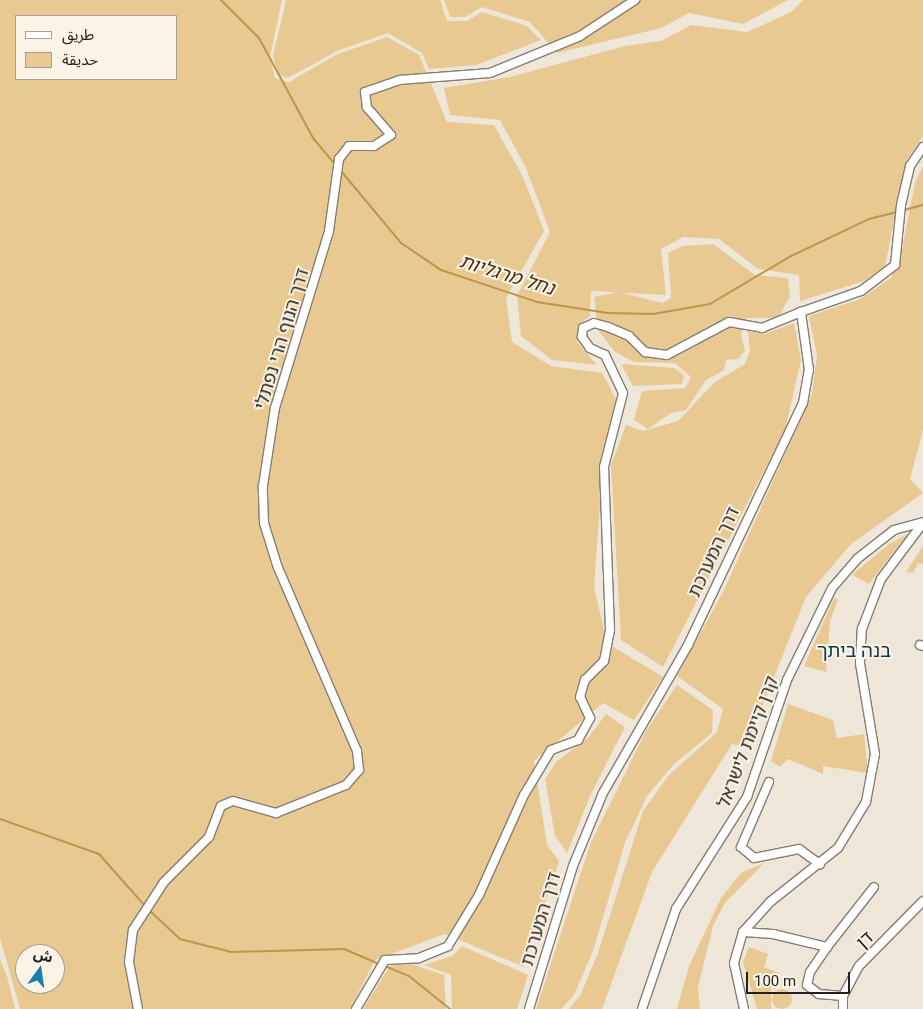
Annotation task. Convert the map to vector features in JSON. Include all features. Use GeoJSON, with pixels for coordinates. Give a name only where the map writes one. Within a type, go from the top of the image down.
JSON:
{"type":"FeatureCollection","features":[{"type":"Feature","properties":{"kind":"street","name":"דרך הנוף הרי נפתלי"},"geometry":{"type":"LineString","coordinates":[[138,1009],[129,962],[133,930],[164,882],[209,836],[220,806],[234,801],[276,813],[346,786],[359,770],[357,751],[278,568],[264,523],[263,486],[275,408],[329,231],[339,158],[349,146],[374,146],[391,135],[367,107],[365,92],[399,80],[490,73],[580,36],[635,0]]}},
{"type":"Feature","properties":{"kind":"street"},"geometry":{"type":"LineString","coordinates":[[356,1009],[385,960],[420,958],[448,946],[479,895],[524,795],[551,750],[578,740],[590,718],[580,697],[585,680],[604,661],[610,630],[604,467],[623,393],[606,355],[590,348],[582,337],[583,328],[594,323],[608,327],[629,336],[645,352],[667,355],[729,322],[762,328],[861,291],[895,265],[900,205],[910,166],[923,147]]}},
{"type":"Feature","properties":{"kind":"street","name":"דרך המערכת"},"geometry":{"type":"LineString","coordinates":[[529,1009],[573,866],[603,793],[688,645],[803,403],[809,370],[801,312]]}},
{"type":"Feature","properties":{"kind":"street"},"geometry":{"type":"LineString","coordinates":[[744,1009],[734,963],[743,932],[770,902],[820,864],[849,836],[866,802],[874,768],[860,663],[866,614],[881,579],[923,523]]}},
{"type":"Feature","properties":{"kind":"street","name":"קרן קיימת לישראל"},"geometry":{"type":"LineString","coordinates":[[642,1009],[676,908],[747,797],[787,680],[832,588],[857,559],[894,530],[923,523]]}},
{"type":"Feature","properties":{"kind":"street"},"geometry":{"type":"LineString","coordinates":[[768,782],[741,847],[754,858],[799,849],[820,864]]}},
{"type":"Feature","properties":{"kind":"street"},"geometry":{"type":"LineString","coordinates":[[843,996],[819,994],[807,985],[810,972],[874,887]]}},
{"type":"Feature","properties":{"kind":"street","name":"דן"},"geometry":{"type":"LineString","coordinates":[[843,1009],[843,996],[859,966],[923,901]]}},
{"type":"Feature","properties":{"kind":"street"},"geometry":{"type":"LineString","coordinates":[[743,932],[773,934],[827,947]]}},
{"type":"Feature","properties":{"kind":"green space"},"geometry":{"type":"Polygon","coordinates":[[[0,0],[282,0],[270,57],[275,78],[289,82],[338,54],[387,37],[419,55],[447,122],[494,125],[523,177],[544,231],[506,298],[512,342],[551,366],[602,373],[617,401],[603,463],[594,587],[607,643],[663,677],[634,720],[603,703],[534,761],[547,845],[559,861],[524,967],[445,934],[375,960],[350,1009],[20,1009],[16,994],[65,994],[65,944],[15,944],[15,991],[0,938],[0,0]]]}},
{"type":"Feature","properties":{"kind":"green space"},"geometry":{"type":"Polygon","coordinates":[[[286,0],[440,0],[447,21],[467,21],[482,12],[527,26],[541,40],[476,65],[429,69],[422,53],[388,33],[337,51],[288,78],[278,75],[273,56],[286,0]]]}},
{"type":"Feature","properties":{"kind":"green space"},"geometry":{"type":"Polygon","coordinates":[[[444,0],[788,0],[743,24],[689,13],[661,28],[557,53],[530,22],[482,7],[465,17],[450,17],[444,0]]]}},
{"type":"Feature","properties":{"kind":"green space"},"geometry":{"type":"Polygon","coordinates":[[[803,0],[923,0],[923,136],[906,161],[885,266],[864,281],[800,301],[799,275],[758,269],[719,239],[683,237],[661,249],[666,295],[591,291],[590,316],[581,323],[577,342],[597,365],[552,360],[521,336],[517,296],[550,232],[526,168],[500,120],[450,115],[444,88],[510,77],[625,46],[661,41],[691,25],[747,32],[791,12],[803,0]]]}},
{"type":"Feature","properties":{"kind":"green space"},"geometry":{"type":"Polygon","coordinates":[[[923,166],[923,430],[910,479],[923,493],[851,544],[806,597],[746,747],[732,744],[652,872],[602,1009],[569,1009],[581,994],[598,953],[643,811],[668,776],[717,732],[723,709],[677,676],[724,590],[812,394],[817,355],[809,316],[860,299],[891,278],[901,254],[915,183],[923,166]]]}},
{"type":"Feature","properties":{"kind":"green space"},"geometry":{"type":"Polygon","coordinates":[[[713,244],[755,275],[788,278],[790,296],[778,318],[747,318],[741,334],[745,351],[738,359],[726,360],[724,370],[706,380],[686,410],[671,413],[648,429],[634,420],[642,391],[685,388],[691,377],[675,363],[634,362],[615,352],[598,330],[594,297],[620,292],[662,303],[671,298],[668,253],[683,246],[713,244]]]}},
{"type":"Feature","properties":{"kind":"green space"},"geometry":{"type":"Polygon","coordinates":[[[794,323],[801,360],[785,430],[663,667],[621,640],[611,465],[626,425],[643,431],[678,421],[715,382],[745,364],[750,351],[748,331],[765,334],[794,323]]]}},
{"type":"Feature","properties":{"kind":"green space"},"geometry":{"type":"Polygon","coordinates":[[[621,364],[674,368],[684,375],[682,384],[633,386],[621,364]]]}},
{"type":"Feature","properties":{"kind":"green space"},"geometry":{"type":"Polygon","coordinates":[[[908,534],[869,584],[852,575],[889,544],[908,534]]]}},
{"type":"Feature","properties":{"kind":"green space"},"geometry":{"type":"Polygon","coordinates":[[[923,546],[923,564],[918,563],[913,573],[906,572],[923,546]]]}},
{"type":"Feature","properties":{"kind":"green space"},"geometry":{"type":"Polygon","coordinates":[[[834,598],[838,599],[830,622],[826,672],[804,666],[834,598]]]}},
{"type":"Feature","properties":{"kind":"green space"},"geometry":{"type":"Polygon","coordinates":[[[677,685],[713,710],[712,733],[674,764],[647,796],[625,843],[593,951],[574,995],[561,1009],[536,1009],[591,842],[647,729],[677,685]]]}},
{"type":"Feature","properties":{"kind":"green space"},"geometry":{"type":"Polygon","coordinates":[[[788,704],[833,720],[837,738],[864,734],[868,773],[823,766],[823,774],[788,759],[780,767],[771,761],[788,704]]]}},
{"type":"Feature","properties":{"kind":"green space"},"geometry":{"type":"Polygon","coordinates":[[[606,714],[625,727],[591,794],[567,853],[555,836],[545,779],[557,761],[588,738],[606,714]]]}},
{"type":"Feature","properties":{"kind":"green space"},"geometry":{"type":"Polygon","coordinates":[[[764,863],[725,903],[713,926],[698,987],[700,1009],[677,1009],[689,966],[721,898],[741,873],[764,863]]]}},
{"type":"Feature","properties":{"kind":"green space"},"geometry":{"type":"Polygon","coordinates":[[[462,946],[528,975],[517,1009],[452,1009],[451,975],[424,965],[452,956],[462,946]]]}},
{"type":"Feature","properties":{"kind":"green space"},"geometry":{"type":"Polygon","coordinates":[[[749,947],[768,954],[764,967],[779,973],[778,984],[771,985],[771,1009],[757,1009],[743,962],[749,947]]]}},
{"type":"Feature","properties":{"kind":"green space"},"geometry":{"type":"Polygon","coordinates":[[[0,959],[7,976],[15,1009],[0,1009],[0,959]]]}},
{"type":"Feature","properties":{"kind":"green space"},"geometry":{"type":"Polygon","coordinates":[[[408,963],[444,975],[446,1009],[363,1009],[390,966],[408,963]]]}},
{"type":"Feature","properties":{"kind":"green space"},"geometry":{"type":"Polygon","coordinates":[[[778,989],[786,989],[792,995],[792,1003],[786,1009],[778,1009],[772,1003],[772,995],[778,989]]]}},
{"type":"Feature","properties":{"kind":"waterway","name":"נחל מרגליות"},"geometry":{"type":"LineString","coordinates":[[221,0],[259,38],[313,138],[336,165]]}},
{"type":"Feature","properties":{"kind":"waterway","name":"נחל מרגליות"},"geometry":{"type":"LineString","coordinates":[[341,171],[401,243],[441,270],[537,302],[608,313],[653,314],[710,304],[789,257],[869,219],[897,212]]}},
{"type":"Feature","properties":{"kind":"waterway","name":"נחל מרגליות"},"geometry":{"type":"LineString","coordinates":[[904,210],[923,205]]}},
{"type":"Feature","properties":{"kind":"waterway"},"geometry":{"type":"LineString","coordinates":[[0,819],[99,854],[145,906]]}},
{"type":"Feature","properties":{"kind":"waterway"},"geometry":{"type":"LineString","coordinates":[[149,910],[180,939],[231,952],[344,949],[380,964]]}},
{"type":"Feature","properties":{"kind":"waterway"},"geometry":{"type":"LineString","coordinates":[[385,966],[409,976],[450,1009]]}},
{"type":"Feature","properties":{"kind":"district","name":"בנה ביתך"},"geometry":{"type":"Point","coordinates":[854,651]}}]}
